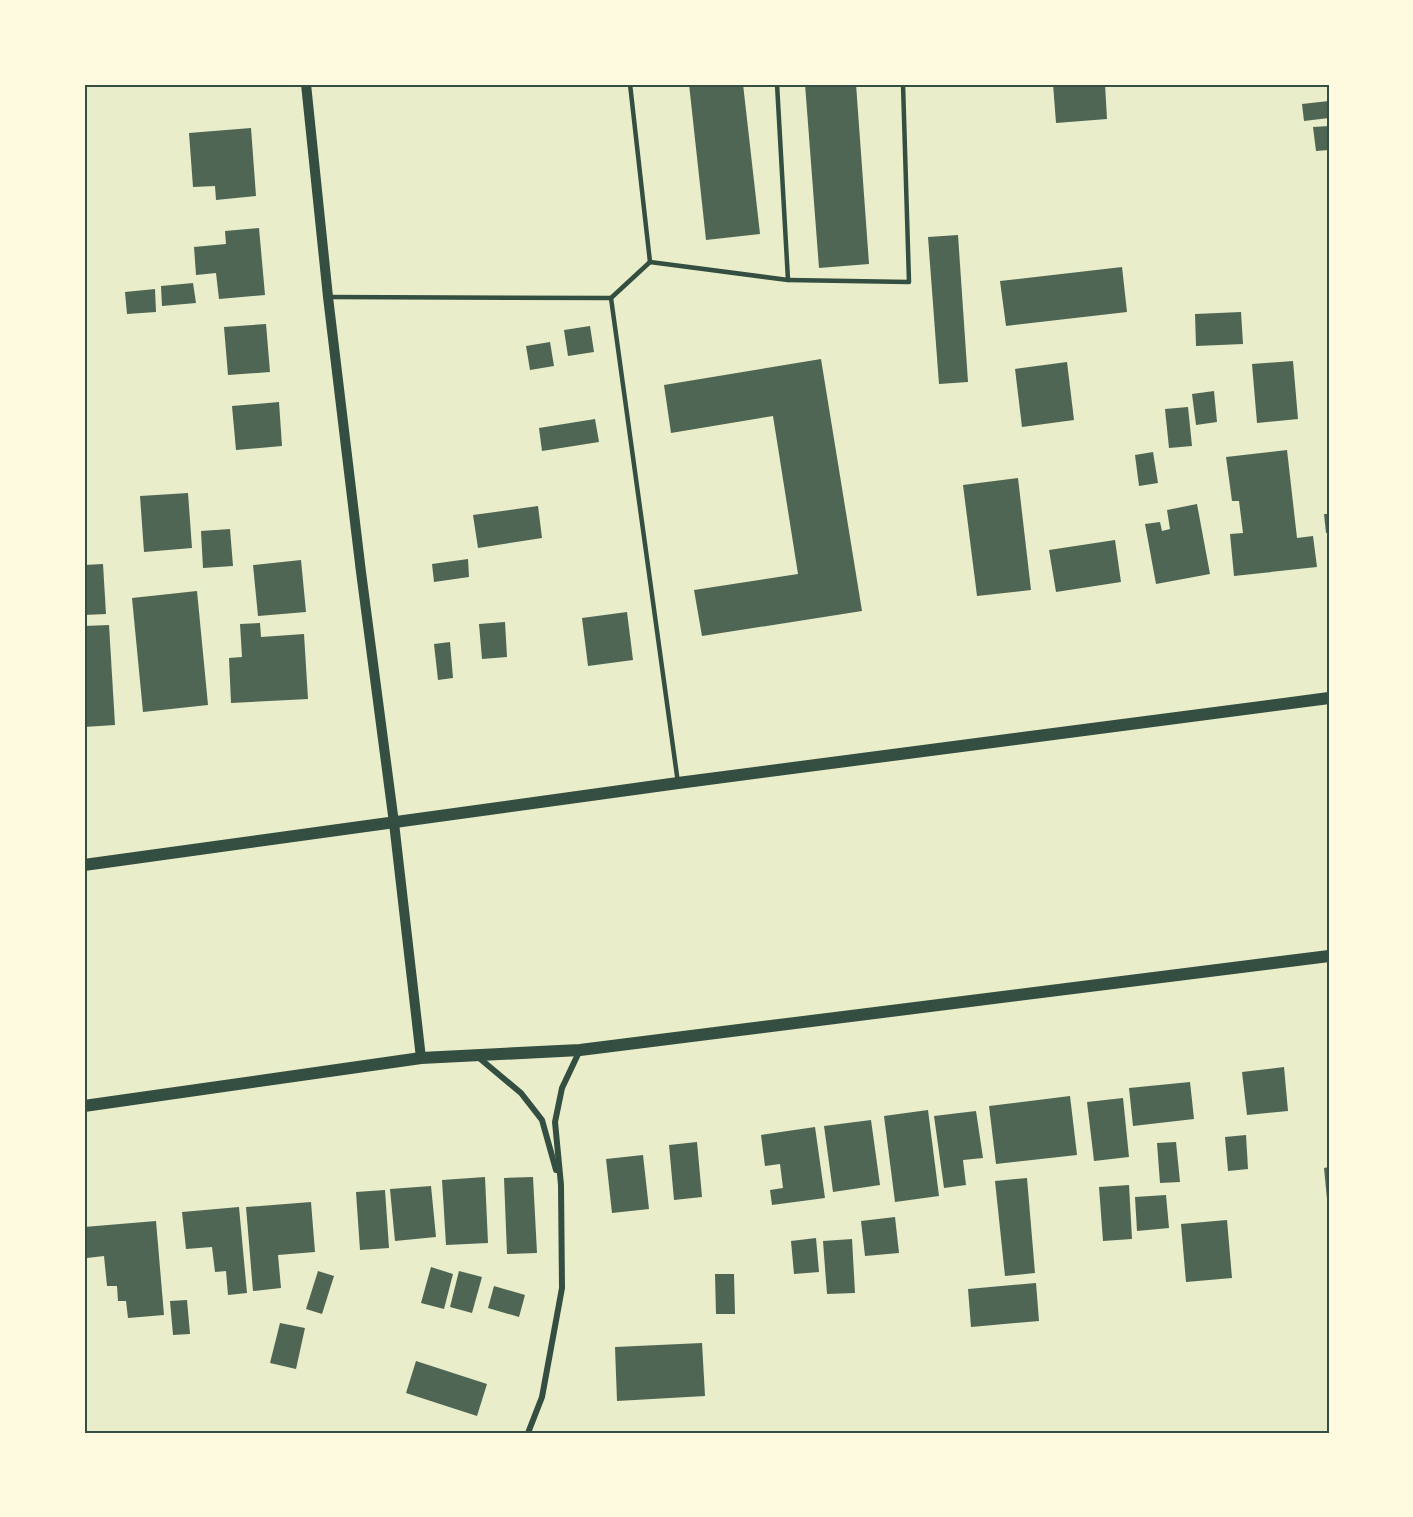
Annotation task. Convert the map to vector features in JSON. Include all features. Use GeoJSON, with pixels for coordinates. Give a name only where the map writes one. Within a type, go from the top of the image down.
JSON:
{"type":"FeatureCollection","features":[{"type":"Feature","properties":{"kind":"main road"},"geometry":{"type":"LineString","coordinates":[[84,865],[678,783],[1329,698]]}},
{"type":"Feature","properties":{"kind":"main road"},"geometry":{"type":"LineString","coordinates":[[84,1106],[421,1058],[580,1050],[1329,956]]}},
{"type":"Feature","properties":{"kind":"street"},"geometry":{"type":"LineString","coordinates":[[306,84],[360,572],[421,1058]]}},
{"type":"Feature","properties":{"kind":"street"},"geometry":{"type":"LineString","coordinates":[[528,1433],[542,1397],[562,1288],[561,1185],[555,1122],[562,1088],[580,1050]]}},
{"type":"Feature","properties":{"kind":"street"},"geometry":{"type":"LineString","coordinates":[[475,1055],[521,1093],[542,1120],[561,1185]]}},
{"type":"Feature","properties":{"kind":"lane"},"geometry":{"type":"LineString","coordinates":[[630,84],[650,262]]}},
{"type":"Feature","properties":{"kind":"lane"},"geometry":{"type":"LineString","coordinates":[[777,84],[788,280]]}},
{"type":"Feature","properties":{"kind":"lane"},"geometry":{"type":"LineString","coordinates":[[650,262],[788,280],[909,282],[903,84]]}},
{"type":"Feature","properties":{"kind":"lane"},"geometry":{"type":"LineString","coordinates":[[328,297],[611,298],[650,262]]}},
{"type":"Feature","properties":{"kind":"lane"},"geometry":{"type":"LineString","coordinates":[[611,298],[678,783]]}},
{"type":"Feature","properties":{"kind":"building"},"geometry":{"type":"Polygon","coordinates":[[[689,84],[743,84],[760,234],[706,240],[689,84]]]}},
{"type":"Feature","properties":{"kind":"building"},"geometry":{"type":"Polygon","coordinates":[[[805,84],[856,84],[869,264],[819,268],[805,84]]]}},
{"type":"Feature","properties":{"kind":"building"},"geometry":{"type":"Polygon","coordinates":[[[1053,84],[1105,84],[1107,119],[1056,123],[1053,84]]]}},
{"type":"Feature","properties":{"kind":"building"},"geometry":{"type":"Polygon","coordinates":[[[1329,101],[1329,118],[1304,121],[1302,104],[1329,101]]]}},
{"type":"Feature","properties":{"kind":"building"},"geometry":{"type":"Polygon","coordinates":[[[1329,126],[1329,150],[1316,151],[1313,127],[1329,126]]]}},
{"type":"Feature","properties":{"kind":"building"},"geometry":{"type":"Polygon","coordinates":[[[251,128],[256,196],[216,200],[215,186],[193,187],[189,133],[251,128]]]}},
{"type":"Feature","properties":{"kind":"building"},"geometry":{"type":"Polygon","coordinates":[[[259,228],[265,295],[219,299],[216,273],[196,275],[194,247],[226,244],[225,231],[259,228]]]}},
{"type":"Feature","properties":{"kind":"building"},"geometry":{"type":"Polygon","coordinates":[[[958,235],[968,382],[939,384],[928,237],[958,235]]]}},
{"type":"Feature","properties":{"kind":"building"},"geometry":{"type":"Polygon","coordinates":[[[1122,267],[1127,312],[1006,326],[1000,281],[1122,267]]]}},
{"type":"Feature","properties":{"kind":"building"},"geometry":{"type":"Polygon","coordinates":[[[193,283],[196,303],[162,306],[161,286],[193,283]]]}},
{"type":"Feature","properties":{"kind":"building"},"geometry":{"type":"Polygon","coordinates":[[[155,289],[156,312],[127,314],[125,292],[155,289]]]}},
{"type":"Feature","properties":{"kind":"building"},"geometry":{"type":"Polygon","coordinates":[[[1241,312],[1243,344],[1196,346],[1195,314],[1241,312]]]}},
{"type":"Feature","properties":{"kind":"building"},"geometry":{"type":"Polygon","coordinates":[[[266,324],[270,372],[228,375],[224,327],[266,324]]]}},
{"type":"Feature","properties":{"kind":"building"},"geometry":{"type":"Polygon","coordinates":[[[590,326],[594,352],[568,356],[564,330],[590,326]]]}},
{"type":"Feature","properties":{"kind":"building"},"geometry":{"type":"Polygon","coordinates":[[[550,342],[554,366],[530,370],[526,346],[550,342]]]}},
{"type":"Feature","properties":{"kind":"building"},"geometry":{"type":"Polygon","coordinates":[[[821,359],[862,611],[702,636],[694,590],[798,574],[773,416],[671,433],[664,385],[821,359]]]}},
{"type":"Feature","properties":{"kind":"building"},"geometry":{"type":"Polygon","coordinates":[[[1293,361],[1298,419],[1257,423],[1252,364],[1293,361]]]}},
{"type":"Feature","properties":{"kind":"building"},"geometry":{"type":"Polygon","coordinates":[[[1067,362],[1074,420],[1022,427],[1015,369],[1067,362]]]}},
{"type":"Feature","properties":{"kind":"building"},"geometry":{"type":"Polygon","coordinates":[[[1214,391],[1217,422],[1196,425],[1192,394],[1214,391]]]}},
{"type":"Feature","properties":{"kind":"building"},"geometry":{"type":"Polygon","coordinates":[[[279,402],[282,446],[236,450],[232,406],[279,402]]]}},
{"type":"Feature","properties":{"kind":"building"},"geometry":{"type":"Polygon","coordinates":[[[1188,407],[1192,446],[1169,448],[1165,409],[1188,407]]]}},
{"type":"Feature","properties":{"kind":"building"},"geometry":{"type":"Polygon","coordinates":[[[595,419],[599,442],[542,451],[539,428],[595,419]]]}},
{"type":"Feature","properties":{"kind":"building"},"geometry":{"type":"Polygon","coordinates":[[[1287,450],[1297,538],[1313,536],[1317,567],[1234,576],[1230,534],[1243,533],[1239,501],[1232,501],[1226,457],[1287,450]]]}},
{"type":"Feature","properties":{"kind":"building"},"geometry":{"type":"Polygon","coordinates":[[[1153,452],[1158,483],[1139,486],[1135,455],[1153,452]]]}},
{"type":"Feature","properties":{"kind":"building"},"geometry":{"type":"Polygon","coordinates":[[[1018,478],[1031,590],[977,596],[963,485],[1018,478]]]}},
{"type":"Feature","properties":{"kind":"building"},"geometry":{"type":"Polygon","coordinates":[[[188,493],[192,548],[144,552],[140,496],[188,493]]]}},
{"type":"Feature","properties":{"kind":"building"},"geometry":{"type":"Polygon","coordinates":[[[1197,504],[1210,574],[1156,584],[1145,524],[1160,522],[1162,531],[1170,529],[1167,510],[1197,504]]]}},
{"type":"Feature","properties":{"kind":"building"},"geometry":{"type":"Polygon","coordinates":[[[538,506],[542,538],[478,548],[473,515],[538,506]]]}},
{"type":"Feature","properties":{"kind":"building"},"geometry":{"type":"Polygon","coordinates":[[[1324,514],[1329,514],[1329,532],[1326,533],[1324,514]]]}},
{"type":"Feature","properties":{"kind":"building"},"geometry":{"type":"Polygon","coordinates":[[[230,529],[233,566],[203,568],[201,531],[230,529]]]}},
{"type":"Feature","properties":{"kind":"building"},"geometry":{"type":"Polygon","coordinates":[[[1115,540],[1121,582],[1056,592],[1049,550],[1115,540]]]}},
{"type":"Feature","properties":{"kind":"building"},"geometry":{"type":"Polygon","coordinates":[[[468,559],[469,577],[434,582],[432,564],[468,559]]]}},
{"type":"Feature","properties":{"kind":"building"},"geometry":{"type":"Polygon","coordinates":[[[301,560],[306,612],[258,616],[253,565],[301,560]]]}},
{"type":"Feature","properties":{"kind":"building"},"geometry":{"type":"Polygon","coordinates":[[[103,564],[106,614],[84,615],[84,565],[103,564]]]}},
{"type":"Feature","properties":{"kind":"building"},"geometry":{"type":"Polygon","coordinates":[[[197,591],[208,705],[143,712],[132,598],[197,591]]]}},
{"type":"Feature","properties":{"kind":"building"},"geometry":{"type":"Polygon","coordinates":[[[627,612],[633,660],[588,666],[582,618],[627,612]]]}},
{"type":"Feature","properties":{"kind":"building"},"geometry":{"type":"Polygon","coordinates":[[[505,622],[507,657],[482,659],[479,624],[505,622]]]}},
{"type":"Feature","properties":{"kind":"building"},"geometry":{"type":"Polygon","coordinates":[[[260,623],[261,637],[304,634],[308,699],[231,703],[229,658],[242,657],[240,624],[260,623]]]}},
{"type":"Feature","properties":{"kind":"building"},"geometry":{"type":"Polygon","coordinates":[[[109,625],[115,725],[84,727],[84,626],[109,625]]]}},
{"type":"Feature","properties":{"kind":"building"},"geometry":{"type":"Polygon","coordinates":[[[450,642],[453,678],[438,680],[434,644],[450,642]]]}},
{"type":"Feature","properties":{"kind":"building"},"geometry":{"type":"Polygon","coordinates":[[[1284,1067],[1288,1111],[1247,1115],[1242,1072],[1284,1067]]]}},
{"type":"Feature","properties":{"kind":"building"},"geometry":{"type":"Polygon","coordinates":[[[1190,1082],[1194,1119],[1133,1126],[1129,1088],[1190,1082]]]}},
{"type":"Feature","properties":{"kind":"building"},"geometry":{"type":"Polygon","coordinates":[[[1070,1096],[1077,1155],[996,1164],[989,1106],[1070,1096]]]}},
{"type":"Feature","properties":{"kind":"building"},"geometry":{"type":"Polygon","coordinates":[[[1123,1098],[1129,1157],[1094,1161],[1087,1102],[1123,1098]]]}},
{"type":"Feature","properties":{"kind":"building"},"geometry":{"type":"Polygon","coordinates":[[[928,1110],[939,1196],[895,1202],[884,1116],[928,1110]]]}},
{"type":"Feature","properties":{"kind":"building"},"geometry":{"type":"Polygon","coordinates":[[[976,1111],[983,1158],[963,1160],[966,1185],[944,1188],[934,1116],[976,1111]]]}},
{"type":"Feature","properties":{"kind":"building"},"geometry":{"type":"Polygon","coordinates":[[[871,1120],[880,1185],[833,1192],[824,1126],[871,1120]]]}},
{"type":"Feature","properties":{"kind":"building"},"geometry":{"type":"Polygon","coordinates":[[[815,1127],[825,1198],[772,1205],[770,1190],[783,1188],[780,1164],[765,1166],[761,1135],[815,1127]]]}},
{"type":"Feature","properties":{"kind":"building"},"geometry":{"type":"Polygon","coordinates":[[[1246,1135],[1248,1169],[1228,1171],[1225,1137],[1246,1135]]]}},
{"type":"Feature","properties":{"kind":"building"},"geometry":{"type":"Polygon","coordinates":[[[697,1142],[702,1197],[674,1200],[669,1145],[697,1142]]]}},
{"type":"Feature","properties":{"kind":"building"},"geometry":{"type":"Polygon","coordinates":[[[1176,1142],[1180,1182],[1160,1183],[1157,1143],[1176,1142]]]}},
{"type":"Feature","properties":{"kind":"building"},"geometry":{"type":"Polygon","coordinates":[[[643,1155],[649,1209],[612,1213],[606,1159],[643,1155]]]}},
{"type":"Feature","properties":{"kind":"building"},"geometry":{"type":"Polygon","coordinates":[[[1329,1167],[1329,1199],[1327,1199],[1324,1168],[1329,1167]]]}},
{"type":"Feature","properties":{"kind":"building"},"geometry":{"type":"Polygon","coordinates":[[[485,1177],[488,1243],[446,1245],[442,1180],[485,1177]]]}},
{"type":"Feature","properties":{"kind":"building"},"geometry":{"type":"Polygon","coordinates":[[[533,1177],[537,1253],[507,1254],[504,1178],[533,1177]]]}},
{"type":"Feature","properties":{"kind":"building"},"geometry":{"type":"Polygon","coordinates":[[[1027,1178],[1035,1273],[1005,1276],[995,1181],[1027,1178]]]}},
{"type":"Feature","properties":{"kind":"building"},"geometry":{"type":"Polygon","coordinates":[[[1129,1185],[1132,1239],[1103,1241],[1099,1187],[1129,1185]]]}},
{"type":"Feature","properties":{"kind":"building"},"geometry":{"type":"Polygon","coordinates":[[[431,1186],[436,1237],[395,1241],[390,1189],[431,1186]]]}},
{"type":"Feature","properties":{"kind":"building"},"geometry":{"type":"Polygon","coordinates":[[[385,1190],[389,1248],[360,1250],[356,1192],[385,1190]]]}},
{"type":"Feature","properties":{"kind":"building"},"geometry":{"type":"Polygon","coordinates":[[[1166,1195],[1169,1228],[1137,1231],[1135,1197],[1166,1195]]]}},
{"type":"Feature","properties":{"kind":"building"},"geometry":{"type":"Polygon","coordinates":[[[311,1202],[315,1252],[278,1255],[281,1288],[253,1291],[246,1207],[311,1202]]]}},
{"type":"Feature","properties":{"kind":"building"},"geometry":{"type":"Polygon","coordinates":[[[239,1207],[247,1293],[228,1295],[226,1271],[215,1272],[212,1247],[186,1249],[182,1212],[239,1207]]]}},
{"type":"Feature","properties":{"kind":"building"},"geometry":{"type":"Polygon","coordinates":[[[895,1217],[899,1253],[865,1256],[861,1221],[895,1217]]]}},
{"type":"Feature","properties":{"kind":"building"},"geometry":{"type":"Polygon","coordinates":[[[1227,1220],[1232,1278],[1186,1282],[1181,1224],[1227,1220]]]}},
{"type":"Feature","properties":{"kind":"building"},"geometry":{"type":"Polygon","coordinates":[[[156,1221],[164,1315],[128,1318],[126,1301],[118,1301],[117,1286],[107,1286],[104,1256],[87,1258],[84,1227],[156,1221]]]}},
{"type":"Feature","properties":{"kind":"building"},"geometry":{"type":"Polygon","coordinates":[[[816,1238],[819,1272],[794,1274],[791,1241],[816,1238]]]}},
{"type":"Feature","properties":{"kind":"building"},"geometry":{"type":"Polygon","coordinates":[[[852,1239],[855,1293],[827,1294],[823,1241],[852,1239]]]}},
{"type":"Feature","properties":{"kind":"building"},"geometry":{"type":"Polygon","coordinates":[[[431,1267],[453,1274],[444,1309],[421,1303],[431,1267]]]}},
{"type":"Feature","properties":{"kind":"building"},"geometry":{"type":"Polygon","coordinates":[[[318,1271],[334,1276],[322,1314],[306,1309],[318,1271]]]}},
{"type":"Feature","properties":{"kind":"building"},"geometry":{"type":"Polygon","coordinates":[[[459,1271],[482,1277],[472,1313],[450,1307],[459,1271]]]}},
{"type":"Feature","properties":{"kind":"building"},"geometry":{"type":"Polygon","coordinates":[[[715,1274],[734,1274],[735,1314],[716,1314],[715,1274]]]}},
{"type":"Feature","properties":{"kind":"building"},"geometry":{"type":"Polygon","coordinates":[[[1036,1283],[1039,1321],[971,1327],[968,1289],[1036,1283]]]}},
{"type":"Feature","properties":{"kind":"building"},"geometry":{"type":"Polygon","coordinates":[[[494,1286],[525,1295],[519,1317],[488,1308],[494,1286]]]}},
{"type":"Feature","properties":{"kind":"building"},"geometry":{"type":"Polygon","coordinates":[[[187,1300],[190,1334],[173,1335],[170,1301],[187,1300]]]}},
{"type":"Feature","properties":{"kind":"building"},"geometry":{"type":"Polygon","coordinates":[[[280,1323],[305,1328],[296,1369],[270,1363],[280,1323]]]}},
{"type":"Feature","properties":{"kind":"building"},"geometry":{"type":"Polygon","coordinates":[[[702,1343],[705,1396],[617,1401],[615,1347],[702,1343]]]}},
{"type":"Feature","properties":{"kind":"building"},"geometry":{"type":"Polygon","coordinates":[[[416,1361],[487,1384],[477,1416],[406,1393],[416,1361]]]}}]}
